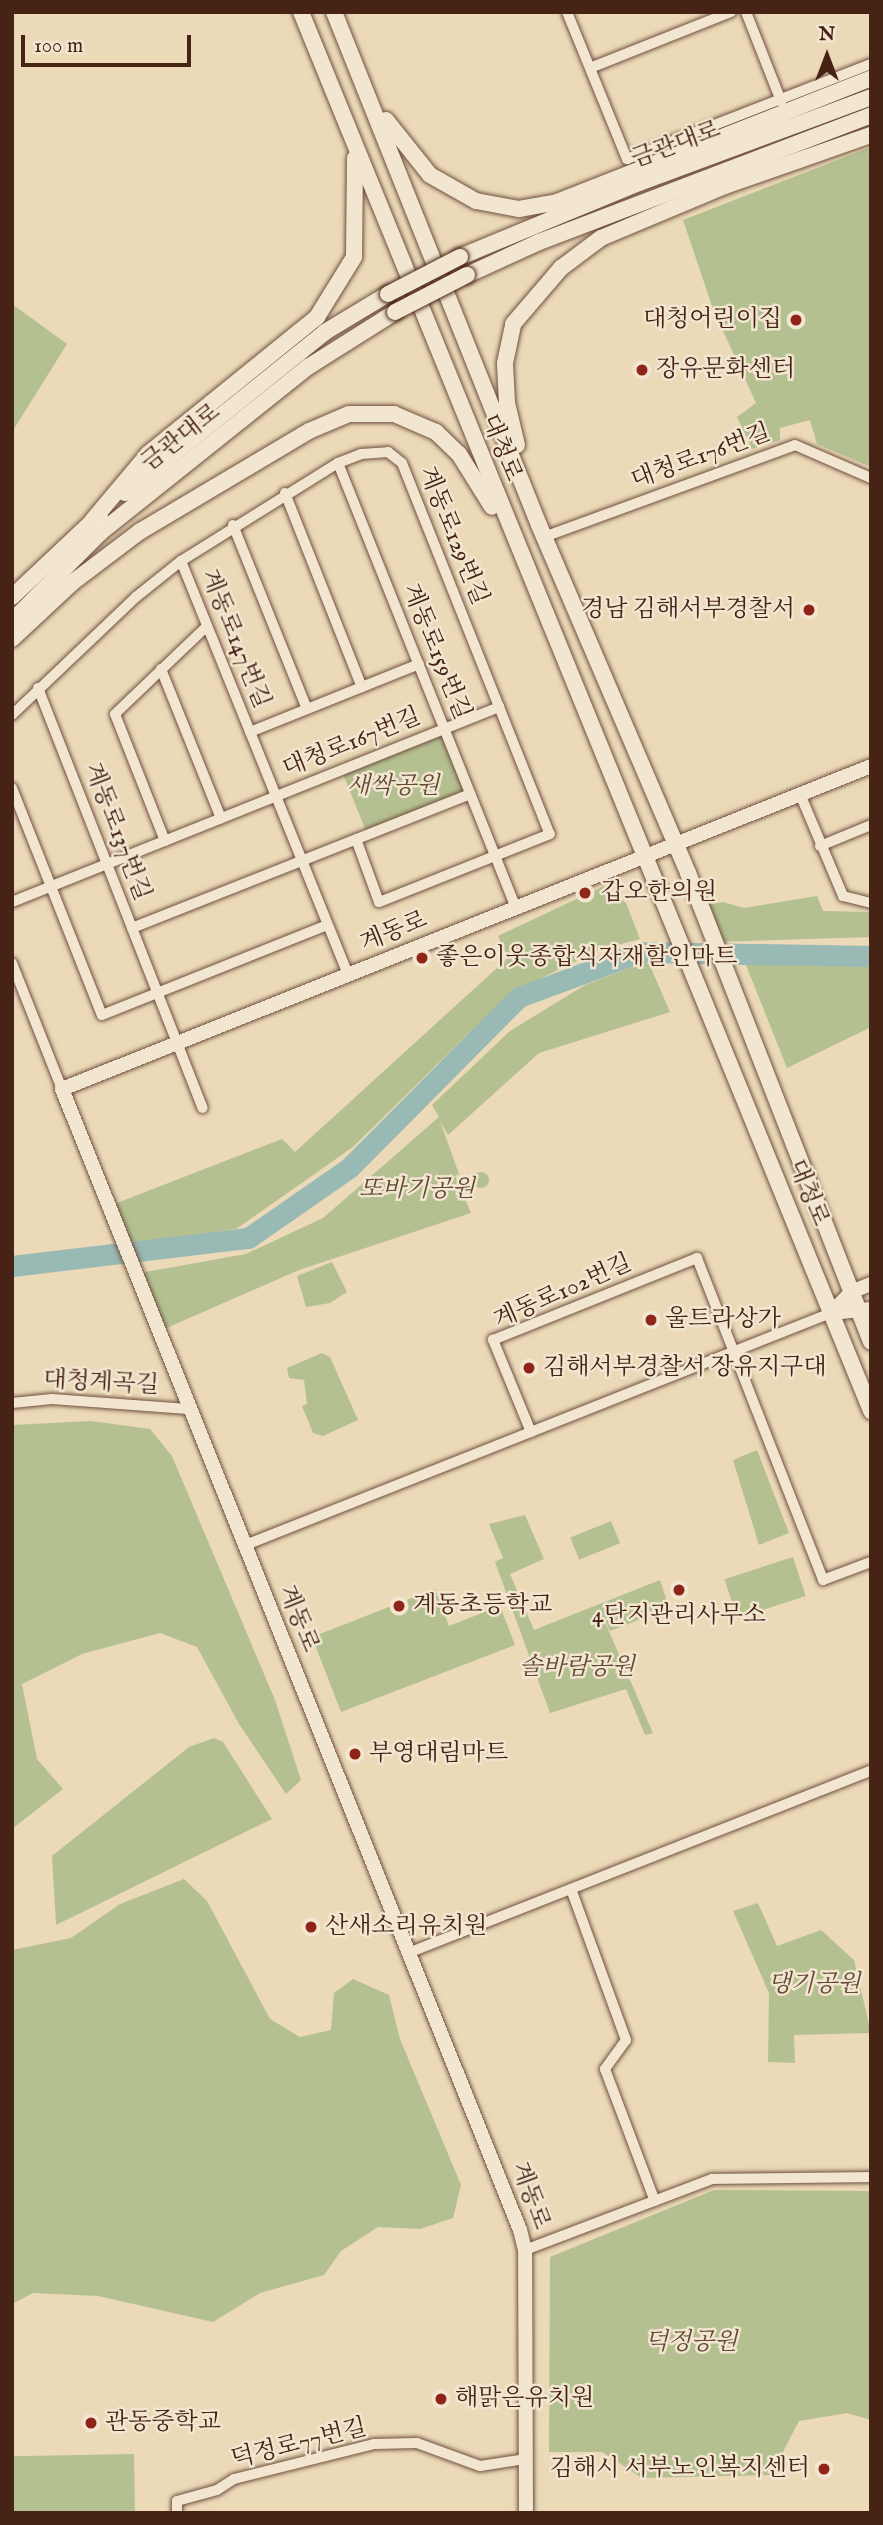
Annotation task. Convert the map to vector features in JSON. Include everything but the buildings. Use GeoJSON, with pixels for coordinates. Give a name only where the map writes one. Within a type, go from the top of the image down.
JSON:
{"type":"FeatureCollection","features":[{"type":"Feature","properties":{"kind":"main road","name":"대청로"},"geometry":{"type":"LineString","coordinates":[[334,12],[542,531],[676,844],[851,1292],[865,1311],[871,1342]]}},
{"type":"Feature","properties":{"kind":"main road","name":"대청로"},"geometry":{"type":"LineString","coordinates":[[305,13],[514,542],[666,899],[871,1410]]}},
{"type":"Feature","properties":{"kind":"main road"},"geometry":{"type":"LineString","coordinates":[[365,88],[398,139],[430,175],[476,201],[519,208],[557,202],[871,78]]}},
{"type":"Feature","properties":{"kind":"main road","name":"금관대로"},"geometry":{"type":"LineString","coordinates":[[12,597],[92,521],[265,378],[325,332],[388,294],[460,257],[544,220],[871,97]]}},
{"type":"Feature","properties":{"kind":"main road","name":"금관대로"},"geometry":{"type":"LineString","coordinates":[[12,621],[122,514],[308,368],[396,312],[467,275],[540,242],[871,115]]}},
{"type":"Feature","properties":{"kind":"main road"},"geometry":{"type":"LineString","coordinates":[[644,166],[778,131]]}},
{"type":"Feature","properties":{"kind":"main road"},"geometry":{"type":"LineString","coordinates":[[542,531],[507,403],[505,363],[513,324],[542,286],[601,238],[725,186],[871,135]]}},
{"type":"Feature","properties":{"kind":"main road"},"geometry":{"type":"LineString","coordinates":[[92,521],[148,454],[317,317],[354,257],[358,192],[354,141]]}},
{"type":"Feature","properties":{"kind":"main road"},"geometry":{"type":"LineString","coordinates":[[725,186],[796,144]]}},
{"type":"Feature","properties":{"kind":"main road"},"geometry":{"type":"LineString","coordinates":[[12,639],[73,582],[139,532],[309,431],[349,414],[394,414],[436,432],[459,454],[514,542]]}},
{"type":"Feature","properties":{"kind":"street"},"geometry":{"type":"LineString","coordinates":[[567,12],[628,159],[780,102],[871,64]]}},
{"type":"Feature","properties":{"kind":"street"},"geometry":{"type":"LineString","coordinates":[[590,68],[731,12]]}},
{"type":"Feature","properties":{"kind":"street"},"geometry":{"type":"LineString","coordinates":[[746,12],[780,102]]}},
{"type":"Feature","properties":{"kind":"street","name":"대청로176번길"},"geometry":{"type":"LineString","coordinates":[[542,531],[794,445],[871,478]]}},
{"type":"Feature","properties":{"kind":"street","name":"계동로129번길"},"geometry":{"type":"LineString","coordinates":[[12,715],[38,688],[181,561],[233,525],[338,463],[361,454],[388,452],[402,463],[499,706]]}},
{"type":"Feature","properties":{"kind":"street","name":"계동로159번길"},"geometry":{"type":"LineString","coordinates":[[338,463],[516,908]]}},
{"type":"Feature","properties":{"kind":"street"},"geometry":{"type":"LineString","coordinates":[[285,494],[362,687]]}},
{"type":"Feature","properties":{"kind":"street"},"geometry":{"type":"LineString","coordinates":[[233,525],[307,709]]}},
{"type":"Feature","properties":{"kind":"street","name":"계동로147번길"},"geometry":{"type":"LineString","coordinates":[[181,561],[348,975]]}},
{"type":"Feature","properties":{"kind":"street"},"geometry":{"type":"LineString","coordinates":[[165,841],[115,714],[207,626]]}},
{"type":"Feature","properties":{"kind":"street","name":"계동로147번길"},"geometry":{"type":"LineString","coordinates":[[250,732],[419,664]]}},
{"type":"Feature","properties":{"kind":"street"},"geometry":{"type":"LineString","coordinates":[[161,669],[221,818]]}},
{"type":"Feature","properties":{"kind":"street","name":"계동로137번길"},"geometry":{"type":"LineString","coordinates":[[38,688],[203,1108]]}},
{"type":"Feature","properties":{"kind":"street","name":"계동로159번길"},"geometry":{"type":"LineString","coordinates":[[356,839],[379,902],[550,834],[499,706]]}},
{"type":"Feature","properties":{"kind":"street","name":"대청로167번길"},"geometry":{"type":"LineString","coordinates":[[12,902],[499,706]]}},
{"type":"Feature","properties":{"kind":"street","name":"계동로"},"geometry":{"type":"LineString","coordinates":[[526,2513],[525,2250],[62,1089],[871,766]]}},
{"type":"Feature","properties":{"kind":"street"},"geometry":{"type":"LineString","coordinates":[[12,788],[102,1015],[327,925]]}},
{"type":"Feature","properties":{"kind":"street"},"geometry":{"type":"LineString","coordinates":[[132,928],[470,794]]}},
{"type":"Feature","properties":{"kind":"street"},"geometry":{"type":"LineString","coordinates":[[800,794],[843,896],[871,903]]}},
{"type":"Feature","properties":{"kind":"street"},"geometry":{"type":"LineString","coordinates":[[820,846],[871,825]]}},
{"type":"Feature","properties":{"kind":"street"},"geometry":{"type":"LineString","coordinates":[[12,963],[62,1089]]}},
{"type":"Feature","properties":{"kind":"street","name":"계동로102번길"},"geometry":{"type":"LineString","coordinates":[[531,1432],[493,1340],[696,1258],[733,1352]]}},
{"type":"Feature","properties":{"kind":"street"},"geometry":{"type":"LineString","coordinates":[[831,1313],[851,1292],[871,1284]]}},
{"type":"Feature","properties":{"kind":"street"},"geometry":{"type":"LineString","coordinates":[[243,1546],[831,1313],[865,1311]]}},
{"type":"Feature","properties":{"kind":"street"},"geometry":{"type":"LineString","coordinates":[[733,1352],[823,1580],[871,1562]]}},
{"type":"Feature","properties":{"kind":"street","name":"대청계곡길"},"geometry":{"type":"LineString","coordinates":[[12,1402],[52,1399],[188,1409]]}},
{"type":"Feature","properties":{"kind":"street"},"geometry":{"type":"LineString","coordinates":[[408,1954],[871,1771]]}},
{"type":"Feature","properties":{"kind":"street"},"geometry":{"type":"LineString","coordinates":[[571,1889],[626,2040],[605,2069],[655,2201]]}},
{"type":"Feature","properties":{"kind":"street"},"geometry":{"type":"LineString","coordinates":[[525,2250],[712,2179],[871,2177]]}},
{"type":"Feature","properties":{"kind":"street","name":"덕정로77번길"},"geometry":{"type":"LineString","coordinates":[[177,2513],[177,2501],[217,2490],[234,2479],[374,2444],[417,2443],[480,2466],[526,2459]]}},
{"type":"Feature","properties":{"kind":"green space"},"geometry":{"type":"Polygon","coordinates":[[[871,147],[871,467],[817,444],[810,420],[780,428],[780,440],[752,449],[737,417],[756,403],[713,309],[683,220],[871,147]]]}},
{"type":"Feature","properties":{"kind":"green space"},"geometry":{"type":"Polygon","coordinates":[[[12,304],[67,344],[12,432],[12,304]]]}},
{"type":"Feature","properties":{"kind":"green space","name":"새싹공원"},"geometry":{"type":"Polygon","coordinates":[[[444,733],[468,791],[367,832],[343,774],[444,733]]]}},
{"type":"Feature","properties":{"kind":"green space"},"geometry":{"type":"Polygon","coordinates":[[[604,886],[626,903],[640,939],[596,951],[508,995],[353,1147],[236,1229],[130,1245],[109,1206],[282,1139],[295,1152],[508,958],[498,936],[604,886]]]}},
{"type":"Feature","properties":{"kind":"green space"},"geometry":{"type":"Polygon","coordinates":[[[817,896],[823,911],[871,912],[871,937],[717,942],[702,905],[723,902],[744,908],[817,896]]]}},
{"type":"Feature","properties":{"kind":"green space"},"geometry":{"type":"Polygon","coordinates":[[[742,955],[871,960],[871,1027],[787,1068],[742,955]]]}},
{"type":"Feature","properties":{"kind":"green space","name":"또바기공원"},"geometry":{"type":"Polygon","coordinates":[[[648,961],[670,1012],[539,1053],[448,1135],[440,1121],[459,1174],[455,1176],[471,1213],[299,1270],[162,1330],[140,1273],[246,1254],[323,1218],[439,1117],[432,1105],[510,1031],[585,985],[648,961]]]}},
{"type":"Feature","properties":{"kind":"green space"},"geometry":{"type":"Polygon","coordinates":[[[481,1172],[487,1174],[487,1186],[481,1188],[475,1186],[473,1180],[475,1174],[481,1172]]]}},
{"type":"Feature","properties":{"kind":"green space"},"geometry":{"type":"Polygon","coordinates":[[[332,1262],[347,1292],[330,1303],[306,1307],[297,1276],[332,1262]]]}},
{"type":"Feature","properties":{"kind":"green space"},"geometry":{"type":"Polygon","coordinates":[[[322,1353],[330,1357],[358,1420],[323,1436],[313,1433],[302,1406],[307,1404],[304,1380],[289,1378],[287,1368],[322,1353]]]}},
{"type":"Feature","properties":{"kind":"green space"},"geometry":{"type":"Polygon","coordinates":[[[91,1421],[150,1429],[172,1456],[275,1700],[301,1780],[286,1794],[239,1724],[197,1647],[160,1633],[82,1654],[22,1684],[37,1759],[63,1789],[12,1829],[12,1425],[91,1421]]]}},
{"type":"Feature","properties":{"kind":"green space"},"geometry":{"type":"Polygon","coordinates":[[[757,1450],[789,1533],[759,1545],[733,1460],[757,1450]]]}},
{"type":"Feature","properties":{"kind":"green space","name":"솔바람공원"},"geometry":{"type":"Polygon","coordinates":[[[525,1515],[544,1559],[510,1574],[534,1630],[660,1580],[669,1608],[610,1631],[605,1622],[653,1733],[645,1735],[626,1689],[550,1713],[495,1562],[503,1558],[489,1524],[525,1515]]]}},
{"type":"Feature","properties":{"kind":"green space"},"geometry":{"type":"Polygon","coordinates":[[[611,1521],[620,1543],[579,1560],[570,1537],[611,1521]]]}},
{"type":"Feature","properties":{"kind":"green space"},"geometry":{"type":"Polygon","coordinates":[[[793,1557],[806,1596],[737,1618],[725,1579],[793,1557]]]}},
{"type":"Feature","properties":{"kind":"green space"},"geometry":{"type":"Polygon","coordinates":[[[435,1589],[449,1626],[500,1606],[515,1645],[341,1712],[312,1637],[435,1589]]]}},
{"type":"Feature","properties":{"kind":"green space"},"geometry":{"type":"Polygon","coordinates":[[[214,1738],[223,1742],[272,1819],[56,1925],[52,1856],[189,1747],[214,1738]]]}},
{"type":"Feature","properties":{"kind":"green space"},"geometry":{"type":"Polygon","coordinates":[[[184,1879],[207,1901],[270,2019],[300,2037],[331,2030],[334,1993],[353,1979],[389,1995],[400,2039],[461,2185],[453,2218],[420,2229],[378,2227],[341,2251],[324,2275],[260,2293],[213,2322],[98,2296],[33,2293],[12,2304],[12,1950],[71,1938],[120,1904],[184,1879]]]}},
{"type":"Feature","properties":{"kind":"green space","name":"댕기공원"},"geometry":{"type":"Polygon","coordinates":[[[758,1903],[777,1946],[821,1930],[854,1960],[871,2033],[794,2035],[795,2063],[768,2062],[769,1993],[733,1911],[758,1903]]]}},
{"type":"Feature","properties":{"kind":"green space","name":"덕정공원"},"geometry":{"type":"Polygon","coordinates":[[[714,2190],[871,2191],[871,2420],[847,2413],[799,2421],[771,2475],[642,2478],[602,2452],[549,2452],[550,2257],[714,2190]]]}},
{"type":"Feature","properties":{"kind":"green space"},"geometry":{"type":"Polygon","coordinates":[[[134,2454],[135,2513],[13,2513],[12,2456],[134,2454]]]}},
{"type":"Feature","properties":{"kind":"waterway"},"geometry":{"type":"LineString","coordinates":[[12,1266],[248,1238],[349,1168],[519,997],[640,952],[871,956]]}},
{"type":"Feature","properties":{"kind":"place","name":"대청어린이집"},"geometry":{"type":"Point","coordinates":[796,320]}},
{"type":"Feature","properties":{"kind":"place","name":"장유문화센터"},"geometry":{"type":"Point","coordinates":[642,370]}},
{"type":"Feature","properties":{"kind":"place","name":"경남 김해서부경찰서"},"geometry":{"type":"Point","coordinates":[809,610]}},
{"type":"Feature","properties":{"kind":"place","name":"갑오한의원"},"geometry":{"type":"Point","coordinates":[585,893]}},
{"type":"Feature","properties":{"kind":"place","name":"좋은이웃종합식자재할인마트"},"geometry":{"type":"Point","coordinates":[422,958]}},
{"type":"Feature","properties":{"kind":"place","name":"울트라상가"},"geometry":{"type":"Point","coordinates":[651,1320]}},
{"type":"Feature","properties":{"kind":"place","name":"김해서부경찰서 장유지구대"},"geometry":{"type":"Point","coordinates":[529,1368]}},
{"type":"Feature","properties":{"kind":"place","name":"4단지관리사무소"},"geometry":{"type":"Point","coordinates":[679,1590]}},
{"type":"Feature","properties":{"kind":"place","name":"계동초등학교"},"geometry":{"type":"Point","coordinates":[399,1606]}},
{"type":"Feature","properties":{"kind":"place","name":"부영대림마트"},"geometry":{"type":"Point","coordinates":[355,1754]}},
{"type":"Feature","properties":{"kind":"place","name":"산새소리유치원"},"geometry":{"type":"Point","coordinates":[311,1927]}},
{"type":"Feature","properties":{"kind":"place","name":"해맑은유치원"},"geometry":{"type":"Point","coordinates":[441,2399]}},
{"type":"Feature","properties":{"kind":"place","name":"관동중학교"},"geometry":{"type":"Point","coordinates":[91,2423]}},
{"type":"Feature","properties":{"kind":"place","name":"김해시 서부노인복지센터"},"geometry":{"type":"Point","coordinates":[824,2469]}}]}
